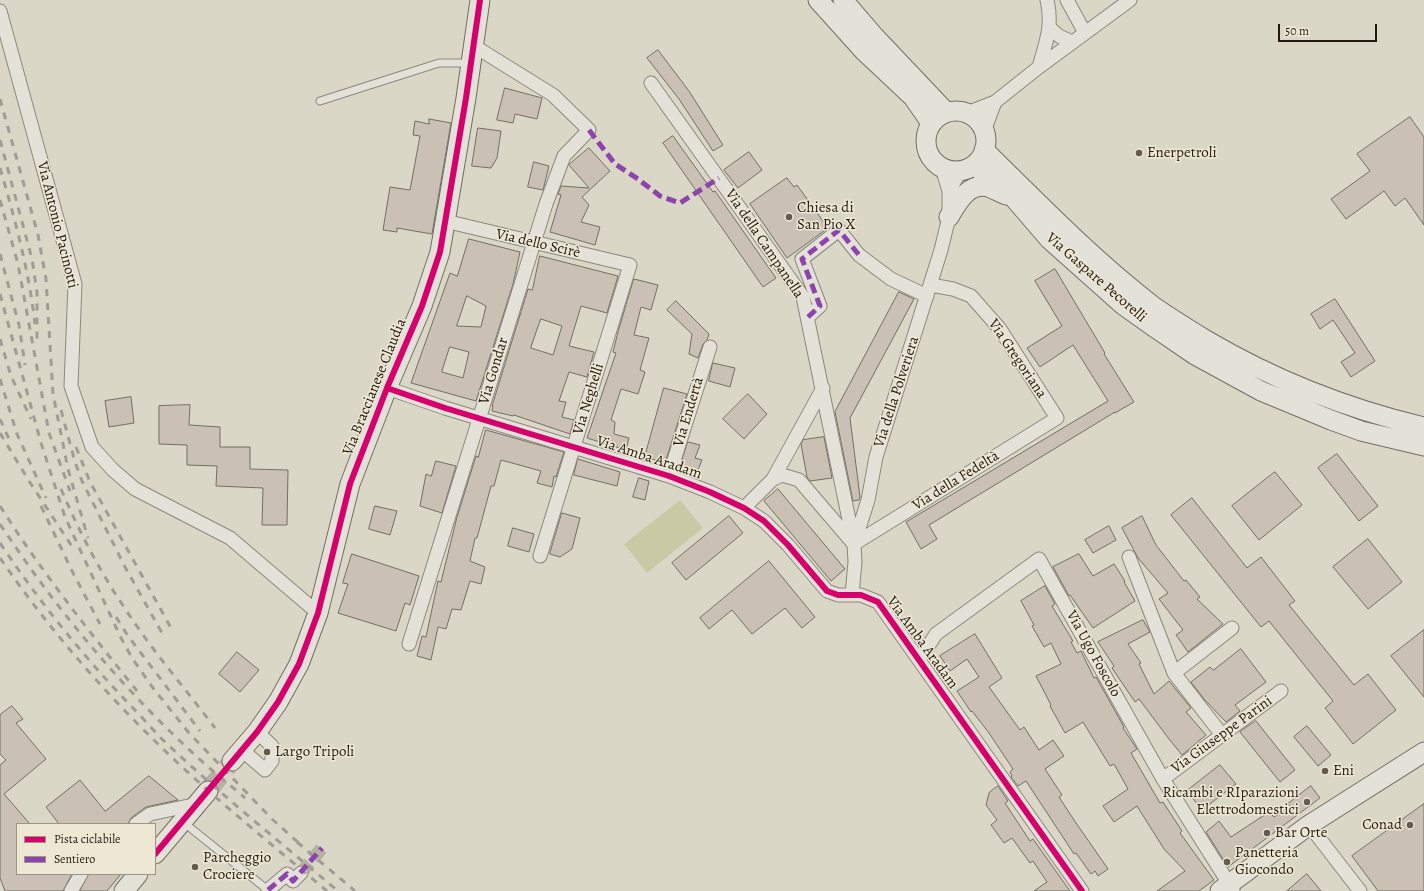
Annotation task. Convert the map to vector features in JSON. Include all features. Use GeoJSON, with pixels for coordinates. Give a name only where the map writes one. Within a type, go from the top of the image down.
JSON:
{"type":"FeatureCollection","features":[{"type":"Feature","properties":{"kind":"street","name":"Via Braccianese Claudia"},"geometry":{"type":"LineString","coordinates":[[237,755],[257,732],[278,702],[299,664],[318,613],[350,484],[387,388],[422,306],[440,252],[480,0]]}},
{"type":"Feature","properties":{"kind":"street"},"geometry":{"type":"LineString","coordinates":[[818,0],[863,50],[913,97],[938,117]]}},
{"type":"Feature","properties":{"kind":"street"},"geometry":{"type":"LineString","coordinates":[[843,0],[874,36],[938,117]]}},
{"type":"Feature","properties":{"kind":"street"},"geometry":{"type":"LineString","coordinates":[[1039,67],[1050,25],[1050,13],[1047,0]]}},
{"type":"Feature","properties":{"kind":"street"},"geometry":{"type":"LineString","coordinates":[[1068,0],[1074,15],[1085,33]]}},
{"type":"Feature","properties":{"kind":"street"},"geometry":{"type":"LineString","coordinates":[[967,113],[995,102],[1072,42],[1130,0]]}},
{"type":"Feature","properties":{"kind":"street","name":"Via Antonio Pacinotti"},"geometry":{"type":"LineString","coordinates":[[0,11],[74,284],[71,386],[92,446],[113,470],[135,489],[230,538],[318,613]]}},
{"type":"Feature","properties":{"kind":"street"},"geometry":{"type":"LineString","coordinates":[[1050,25],[1057,16],[1066,13],[1074,15]]}},
{"type":"Feature","properties":{"kind":"street"},"geometry":{"type":"LineString","coordinates":[[1050,25],[1059,36],[1072,42]]}},
{"type":"Feature","properties":{"kind":"street","name":"Via Gondar"},"geometry":{"type":"LineString","coordinates":[[409,644],[546,204],[564,156],[589,130],[552,95],[472,55]]}},
{"type":"Feature","properties":{"kind":"street","name":"Via della Campanella"},"geometry":{"type":"LineString","coordinates":[[651,82],[803,297],[854,544]]}},
{"type":"Feature","properties":{"kind":"street"},"geometry":{"type":"LineString","coordinates":[[984,130],[995,102]]}},
{"type":"Feature","properties":{"kind":"street"},"geometry":{"type":"LineString","coordinates":[[938,117],[960,111],[976,118],[984,130],[986,138],[965,164]]}},
{"type":"Feature","properties":{"kind":"street","name":"Via Gaspare Pecorelli"},"geometry":{"type":"LineString","coordinates":[[938,117],[927,132],[925,141],[926,149],[935,163],[965,164],[1013,197],[1050,240],[1123,305],[1195,355],[1261,391],[1331,420],[1361,431],[1424,446]]}},
{"type":"Feature","properties":{"kind":"street","name":"Via Gaspare Pecorelli"},"geometry":{"type":"LineString","coordinates":[[965,164],[1106,268],[1154,306],[1191,331],[1230,354],[1295,385],[1353,407],[1424,427]]}},
{"type":"Feature","properties":{"kind":"street","name":"Via della Polveriera"},"geometry":{"type":"LineString","coordinates":[[852,595],[855,562],[854,544],[868,500],[876,457],[941,250],[949,217],[949,190],[965,164]]}},
{"type":"Feature","properties":{"kind":"street"},"geometry":{"type":"LineString","coordinates":[[949,217],[963,196],[970,190],[979,187],[990,188],[1013,197]]}},
{"type":"Feature","properties":{"kind":"street","name":"Via dello Scirè"},"geometry":{"type":"LineString","coordinates":[[445,221],[630,266]]}},
{"type":"Feature","properties":{"kind":"street","name":"Via Gregoriana"},"geometry":{"type":"LineString","coordinates":[[808,317],[820,306],[802,259],[839,230],[859,255],[891,279],[929,290],[953,289],[971,296],[1000,329],[1057,418]]}},
{"type":"Feature","properties":{"kind":"street","name":"Via Neghelli"},"geometry":{"type":"LineString","coordinates":[[540,556],[630,266]]}},
{"type":"Feature","properties":{"kind":"street","name":"Via Endertà"},"geometry":{"type":"LineString","coordinates":[[669,476],[710,348]]}},
{"type":"Feature","properties":{"kind":"street","name":"Via Amba Aradam"},"geometry":{"type":"LineString","coordinates":[[387,388],[479,419],[669,476],[710,492],[744,508],[764,521],[783,540],[827,591],[838,595],[861,595],[878,602],[1082,891]]}},
{"type":"Feature","properties":{"kind":"street"},"geometry":{"type":"LineString","coordinates":[[744,508],[773,479],[823,388]]}},
{"type":"Feature","properties":{"kind":"street","name":"Via della Fedeltà"},"geometry":{"type":"LineString","coordinates":[[854,544],[1057,418]]}},
{"type":"Feature","properties":{"kind":"street"},"geometry":{"type":"LineString","coordinates":[[773,479],[782,475],[799,480],[854,544]]}},
{"type":"Feature","properties":{"kind":"street"},"geometry":{"type":"LineString","coordinates":[[1130,557],[1174,673],[1222,735]]}},
{"type":"Feature","properties":{"kind":"street","name":"Via Ugo Foscolo"},"geometry":{"type":"LineString","coordinates":[[919,660],[936,634],[1039,559],[1163,778],[1228,889]]}},
{"type":"Feature","properties":{"kind":"street"},"geometry":{"type":"LineString","coordinates":[[1174,673],[1232,628]]}},
{"type":"Feature","properties":{"kind":"street","name":"Via Giuseppe Parini"},"geometry":{"type":"LineString","coordinates":[[1163,778],[1281,691]]}},
{"type":"Feature","properties":{"kind":"street"},"geometry":{"type":"LineString","coordinates":[[237,755],[265,770],[272,761],[272,746],[257,732]]}},
{"type":"Feature","properties":{"kind":"street"},"geometry":{"type":"LineString","coordinates":[[1228,889],[1309,825],[1424,752]]}},
{"type":"Feature","properties":{"kind":"street"},"geometry":{"type":"LineString","coordinates":[[156,853],[203,797]]}},
{"type":"Feature","properties":{"kind":"street"},"geometry":{"type":"LineString","coordinates":[[137,823],[150,814],[203,797]]}},
{"type":"Feature","properties":{"kind":"street"},"geometry":{"type":"LineString","coordinates":[[1309,825],[1360,891]]}},
{"type":"Feature","properties":{"kind":"street"},"geometry":{"type":"LineString","coordinates":[[268,891],[287,874],[293,881],[301,873]]}},
{"type":"Feature","properties":{"kind":"street"},"geometry":{"type":"LineString","coordinates":[[71,891],[80,875]]}},
{"type":"Feature","properties":{"kind":"street"},"geometry":{"type":"LineString","coordinates":[[124,891],[137,875]]}},
{"type":"Feature","properties":{"kind":"lane"},"geometry":{"type":"LineString","coordinates":[[320,101],[439,63],[472,55]]}},
{"type":"Feature","properties":{"kind":"lane"},"geometry":{"type":"LineString","coordinates":[[182,822],[268,891]]}},
{"type":"Feature","properties":{"kind":"green space"},"geometry":{"type":"Polygon","coordinates":[[[680,500],[703,528],[647,573],[624,544],[680,500]]]}},
{"type":"Feature","properties":{"kind":"building"},"geometry":{"type":"Polygon","coordinates":[[[658,50],[689,91],[723,145],[713,151],[679,99],[647,58],[658,50]]]}},
{"type":"Feature","properties":{"kind":"building"},"geometry":{"type":"Polygon","coordinates":[[[505,88],[542,98],[537,119],[515,114],[513,123],[497,120],[505,88]]]}},
{"type":"Feature","properties":{"kind":"building"},"geometry":{"type":"Polygon","coordinates":[[[1410,117],[1424,137],[1424,225],[1405,198],[1395,206],[1384,191],[1346,219],[1331,199],[1370,171],[1357,154],[1410,117]]]}},
{"type":"Feature","properties":{"kind":"building"},"geometry":{"type":"Polygon","coordinates":[[[429,119],[451,123],[432,234],[397,228],[397,232],[383,230],[390,187],[410,190],[420,136],[413,135],[415,121],[429,124],[429,119]]]}},
{"type":"Feature","properties":{"kind":"building"},"geometry":{"type":"Polygon","coordinates":[[[478,128],[501,131],[497,158],[491,168],[472,166],[478,128]]]}},
{"type":"Feature","properties":{"kind":"building"},"geometry":{"type":"Polygon","coordinates":[[[673,136],[713,192],[715,191],[776,278],[763,287],[663,143],[673,136]]]}},
{"type":"Feature","properties":{"kind":"building"},"geometry":{"type":"Polygon","coordinates":[[[589,148],[610,171],[582,197],[589,205],[581,222],[600,227],[595,245],[550,232],[561,195],[558,194],[561,186],[589,188],[569,165],[589,148]]]}},
{"type":"Feature","properties":{"kind":"building"},"geometry":{"type":"Polygon","coordinates":[[[749,152],[762,170],[738,188],[724,170],[749,152]]]}},
{"type":"Feature","properties":{"kind":"building"},"geometry":{"type":"Polygon","coordinates":[[[534,162],[549,166],[543,190],[528,187],[534,162]]]}},
{"type":"Feature","properties":{"kind":"building","name":"Chiesa di San Pio X"},"geometry":{"type":"Polygon","coordinates":[[[787,178],[794,187],[797,185],[828,228],[787,258],[750,204],[787,178]]]}},
{"type":"Feature","properties":{"kind":"building"},"geometry":{"type":"Polygon","coordinates":[[[469,239],[520,252],[513,284],[476,401],[411,383],[450,273],[457,276],[469,239]],[[467,296],[457,326],[481,327],[486,306],[467,296]],[[450,347],[442,372],[463,378],[469,352],[450,347]]]}},
{"type":"Feature","properties":{"kind":"building"},"geometry":{"type":"Polygon","coordinates":[[[540,256],[618,276],[607,313],[581,306],[569,346],[594,352],[587,377],[569,372],[559,401],[566,402],[562,417],[574,420],[570,434],[514,415],[492,411],[492,406],[528,289],[532,290],[540,256]],[[541,319],[531,348],[553,355],[562,326],[541,319]]]}},
{"type":"Feature","properties":{"kind":"building"},"geometry":{"type":"Polygon","coordinates":[[[1055,269],[1105,353],[1104,354],[1134,402],[1115,412],[929,525],[937,539],[921,549],[906,522],[1108,401],[1073,345],[1040,367],[1027,348],[1062,326],[1035,281],[1055,269]]]}},
{"type":"Feature","properties":{"kind":"building"},"geometry":{"type":"Polygon","coordinates":[[[634,279],[658,285],[651,310],[641,307],[634,335],[649,338],[640,370],[645,372],[638,394],[621,389],[611,420],[615,422],[614,434],[629,438],[626,450],[587,438],[616,353],[613,352],[634,279]]]}},
{"type":"Feature","properties":{"kind":"building"},"geometry":{"type":"Polygon","coordinates":[[[899,292],[914,299],[850,418],[860,497],[859,500],[853,501],[835,412],[899,292]]]}},
{"type":"Feature","properties":{"kind":"building"},"geometry":{"type":"Polygon","coordinates":[[[1335,299],[1375,361],[1351,377],[1341,362],[1355,353],[1333,320],[1320,329],[1311,314],[1335,299]]]}},
{"type":"Feature","properties":{"kind":"building"},"geometry":{"type":"Polygon","coordinates":[[[676,301],[709,334],[707,340],[703,344],[698,358],[689,354],[692,334],[667,310],[676,301]]]}},
{"type":"Feature","properties":{"kind":"building"},"geometry":{"type":"Polygon","coordinates":[[[713,363],[735,368],[730,387],[709,381],[713,363]]]}},
{"type":"Feature","properties":{"kind":"building"},"geometry":{"type":"Polygon","coordinates":[[[664,388],[687,394],[665,463],[645,457],[664,388]]]}},
{"type":"Feature","properties":{"kind":"building"},"geometry":{"type":"Polygon","coordinates":[[[748,394],[767,414],[744,439],[723,419],[748,394]]]}},
{"type":"Feature","properties":{"kind":"building"},"geometry":{"type":"Polygon","coordinates":[[[131,397],[134,423],[109,427],[105,401],[131,397]]]}},
{"type":"Feature","properties":{"kind":"building"},"geometry":{"type":"Polygon","coordinates":[[[190,405],[189,425],[220,427],[220,447],[250,447],[250,469],[288,470],[287,525],[262,525],[263,488],[216,486],[217,466],[187,465],[187,445],[159,444],[159,406],[190,405]]]}},
{"type":"Feature","properties":{"kind":"building"},"geometry":{"type":"Polygon","coordinates":[[[486,430],[564,452],[556,477],[554,476],[552,487],[537,483],[541,471],[501,460],[494,486],[491,486],[477,538],[475,538],[470,561],[485,567],[481,584],[470,581],[461,610],[452,609],[446,629],[438,627],[431,660],[417,656],[422,636],[426,637],[438,581],[441,582],[457,517],[476,456],[478,457],[486,430]]]}},
{"type":"Feature","properties":{"kind":"building"},"geometry":{"type":"Polygon","coordinates":[[[824,437],[832,478],[810,481],[807,477],[801,444],[803,440],[824,437]]]}},
{"type":"Feature","properties":{"kind":"building"},"geometry":{"type":"Polygon","coordinates":[[[688,442],[700,445],[695,458],[702,460],[697,472],[680,467],[688,442]]]}},
{"type":"Feature","properties":{"kind":"building"},"geometry":{"type":"Polygon","coordinates":[[[1337,454],[1378,506],[1359,521],[1318,468],[1337,454]]]}},
{"type":"Feature","properties":{"kind":"building"},"geometry":{"type":"Polygon","coordinates":[[[578,459],[620,472],[617,486],[574,475],[578,459]]]}},
{"type":"Feature","properties":{"kind":"building"},"geometry":{"type":"Polygon","coordinates":[[[436,461],[456,466],[442,513],[420,506],[426,474],[431,476],[436,461]]]}},
{"type":"Feature","properties":{"kind":"building"},"geometry":{"type":"Polygon","coordinates":[[[1275,472],[1302,505],[1259,540],[1232,506],[1275,472]]]}},
{"type":"Feature","properties":{"kind":"building"},"geometry":{"type":"Polygon","coordinates":[[[639,478],[649,481],[645,500],[633,497],[639,478]]]}},
{"type":"Feature","properties":{"kind":"building"},"geometry":{"type":"Polygon","coordinates":[[[778,489],[845,569],[831,581],[764,501],[778,489]]]}},
{"type":"Feature","properties":{"kind":"building"},"geometry":{"type":"Polygon","coordinates":[[[1192,498],[1247,568],[1261,557],[1295,601],[1289,605],[1354,685],[1368,674],[1396,710],[1353,744],[1325,708],[1333,701],[1269,621],[1261,627],[1171,515],[1192,498]]]}},
{"type":"Feature","properties":{"kind":"building"},"geometry":{"type":"Polygon","coordinates":[[[375,506],[397,511],[390,535],[369,529],[375,506]]]}},
{"type":"Feature","properties":{"kind":"building"},"geometry":{"type":"Polygon","coordinates":[[[562,513],[580,518],[572,549],[560,557],[550,554],[562,513]]]}},
{"type":"Feature","properties":{"kind":"building"},"geometry":{"type":"Polygon","coordinates":[[[729,516],[743,533],[686,580],[672,563],[729,516]]]}},
{"type":"Feature","properties":{"kind":"building"},"geometry":{"type":"Polygon","coordinates":[[[1142,516],[1156,545],[1184,581],[1186,580],[1200,597],[1197,599],[1223,624],[1188,652],[1176,635],[1183,630],[1159,599],[1168,593],[1138,558],[1122,528],[1142,516]]]}},
{"type":"Feature","properties":{"kind":"building"},"geometry":{"type":"Polygon","coordinates":[[[1109,526],[1116,540],[1093,553],[1085,540],[1109,526]]]}},
{"type":"Feature","properties":{"kind":"building"},"geometry":{"type":"Polygon","coordinates":[[[513,528],[534,534],[529,552],[508,546],[513,528]]]}},
{"type":"Feature","properties":{"kind":"building"},"geometry":{"type":"Polygon","coordinates":[[[1368,539],[1402,582],[1368,609],[1333,567],[1368,539]]]}},
{"type":"Feature","properties":{"kind":"building"},"geometry":{"type":"Polygon","coordinates":[[[352,554],[419,576],[410,605],[405,603],[396,631],[338,613],[348,584],[343,583],[352,554]]]}},
{"type":"Feature","properties":{"kind":"building"},"geometry":{"type":"Polygon","coordinates":[[[1079,554],[1093,576],[1114,564],[1135,601],[1093,628],[1070,595],[1069,596],[1053,567],[1079,554]]]}},
{"type":"Feature","properties":{"kind":"building"},"geometry":{"type":"Polygon","coordinates":[[[769,561],[815,617],[802,628],[785,608],[752,634],[732,610],[709,629],[700,618],[769,561]]]}},
{"type":"Feature","properties":{"kind":"building"},"geometry":{"type":"Polygon","coordinates":[[[1045,586],[1055,604],[1052,606],[1073,641],[1071,642],[1077,653],[1081,651],[1094,678],[1096,677],[1124,727],[1123,728],[1137,749],[1131,753],[1160,803],[1163,802],[1182,831],[1180,833],[1214,880],[1199,891],[1157,891],[1185,871],[1164,849],[1137,806],[1114,822],[1103,806],[1128,789],[1114,764],[1110,766],[1083,722],[1065,733],[1050,706],[1051,705],[1036,676],[1061,664],[1051,643],[1044,647],[1032,626],[1034,625],[1021,601],[1045,586]]]}},
{"type":"Feature","properties":{"kind":"building"},"geometry":{"type":"Polygon","coordinates":[[[1143,620],[1150,632],[1128,644],[1141,663],[1139,664],[1154,694],[1169,681],[1191,708],[1186,712],[1206,735],[1182,755],[1139,699],[1135,702],[1112,668],[1114,666],[1098,642],[1143,620]]]}},
{"type":"Feature","properties":{"kind":"building"},"geometry":{"type":"Polygon","coordinates":[[[1424,630],[1424,697],[1391,656],[1424,630]]]}},
{"type":"Feature","properties":{"kind":"building"},"geometry":{"type":"Polygon","coordinates":[[[975,634],[1002,678],[989,687],[1020,730],[1024,727],[1039,750],[1053,740],[1064,756],[1045,769],[1062,795],[1059,797],[1108,869],[1098,876],[1095,871],[1091,874],[1076,853],[1074,854],[1026,781],[1018,786],[1011,777],[1010,772],[1013,769],[989,733],[972,711],[971,712],[957,691],[979,677],[967,659],[950,671],[940,656],[975,634]]]}},
{"type":"Feature","properties":{"kind":"building"},"geometry":{"type":"Polygon","coordinates":[[[1241,649],[1266,682],[1235,705],[1240,711],[1226,722],[1204,699],[1191,682],[1210,667],[1213,670],[1241,649]]]}},
{"type":"Feature","properties":{"kind":"building"},"geometry":{"type":"Polygon","coordinates":[[[237,652],[259,670],[240,692],[219,674],[237,652]]]}},
{"type":"Feature","properties":{"kind":"building"},"geometry":{"type":"Polygon","coordinates":[[[12,706],[23,719],[16,723],[46,759],[4,794],[29,823],[16,823],[16,875],[71,875],[63,891],[5,891],[0,878],[0,765],[6,760],[0,754],[0,715],[12,706]]]}},
{"type":"Feature","properties":{"kind":"building"},"geometry":{"type":"Polygon","coordinates":[[[1256,721],[1295,770],[1280,782],[1240,732],[1256,721]]]}},
{"type":"Feature","properties":{"kind":"building"},"geometry":{"type":"Polygon","coordinates":[[[1307,726],[1331,755],[1318,766],[1294,737],[1307,726]]]}},
{"type":"Feature","properties":{"kind":"building"},"geometry":{"type":"Polygon","coordinates":[[[1220,765],[1236,784],[1202,810],[1187,791],[1220,765]]]}},
{"type":"Feature","properties":{"kind":"building"},"geometry":{"type":"Polygon","coordinates":[[[149,776],[178,800],[146,807],[131,818],[128,823],[58,823],[46,807],[80,780],[105,811],[149,776]]]}},
{"type":"Feature","properties":{"kind":"building"},"geometry":{"type":"Polygon","coordinates":[[[998,786],[1008,801],[1005,803],[1030,841],[1033,839],[1070,891],[1034,891],[1047,882],[1033,861],[1030,863],[1012,838],[1004,843],[991,825],[997,820],[986,805],[989,793],[998,786]]]}},
{"type":"Feature","properties":{"kind":"building"},"geometry":{"type":"Polygon","coordinates":[[[1311,786],[1320,798],[1228,867],[1206,832],[1219,821],[1231,837],[1269,812],[1274,817],[1291,807],[1288,804],[1311,786]]]}},
{"type":"Feature","properties":{"kind":"building"},"geometry":{"type":"Polygon","coordinates":[[[1424,804],[1424,891],[1378,891],[1352,856],[1424,804]]]}},
{"type":"Feature","properties":{"kind":"building"},"geometry":{"type":"Polygon","coordinates":[[[1307,874],[1321,891],[1287,891],[1307,874]]]}},
{"type":"Feature","properties":{"kind":"building"},"geometry":{"type":"Polygon","coordinates":[[[88,875],[120,875],[107,891],[80,891],[88,875]]]}},
{"type":"Feature","properties":{"kind":"tunnel"},"geometry":{"type":"LineString","coordinates":[[208,791],[232,761]]}},
{"type":"Feature","properties":{"kind":"tunnel"},"geometry":{"type":"LineString","coordinates":[[301,873],[322,848]]}},
{"type":"Feature","properties":{"kind":"railway"},"geometry":{"type":"LineString","coordinates":[[0,99],[38,235],[46,279],[53,394],[68,469],[88,538]]}},
{"type":"Feature","properties":{"kind":"railway"},"geometry":{"type":"LineString","coordinates":[[0,140],[32,259],[37,292],[37,345]]}},
{"type":"Feature","properties":{"kind":"railway"},"geometry":{"type":"LineString","coordinates":[[0,168],[21,245],[35,324]]}},
{"type":"Feature","properties":{"kind":"railway"},"geometry":{"type":"LineString","coordinates":[[0,200],[18,264],[49,433],[70,491]]}},
{"type":"Feature","properties":{"kind":"railway"},"geometry":{"type":"LineString","coordinates":[[0,254],[19,325],[25,365]]}},
{"type":"Feature","properties":{"kind":"railway"},"geometry":{"type":"LineString","coordinates":[[0,294],[41,443],[65,517],[120,636],[132,658],[153,688],[189,733],[272,819],[301,845]]}},
{"type":"Feature","properties":{"kind":"railway"},"geometry":{"type":"LineString","coordinates":[[0,339],[11,376],[31,419]]}},
{"type":"Feature","properties":{"kind":"railway"},"geometry":{"type":"LineString","coordinates":[[0,379],[17,434],[46,498]]}},
{"type":"Feature","properties":{"kind":"railway"},"geometry":{"type":"LineString","coordinates":[[61,410],[75,462],[82,481],[125,567],[162,633]]}},
{"type":"Feature","properties":{"kind":"railway"},"geometry":{"type":"LineString","coordinates":[[0,419],[9,439]]}},
{"type":"Feature","properties":{"kind":"railway"},"geometry":{"type":"LineString","coordinates":[[0,433],[29,481],[75,551]]}},
{"type":"Feature","properties":{"kind":"railway"},"geometry":{"type":"LineString","coordinates":[[76,447],[90,482],[171,628]]}},
{"type":"Feature","properties":{"kind":"railway"},"geometry":{"type":"LineString","coordinates":[[61,489],[74,519],[113,590],[144,636],[215,728]]}},
{"type":"Feature","properties":{"kind":"railway"},"geometry":{"type":"LineString","coordinates":[[0,506],[32,554],[83,623],[137,691]]}},
{"type":"Feature","properties":{"kind":"railway"},"geometry":{"type":"LineString","coordinates":[[41,506],[73,573],[100,624]]}},
{"type":"Feature","properties":{"kind":"railway"},"geometry":{"type":"LineString","coordinates":[[0,524],[21,556],[67,617],[116,675],[168,730],[202,762],[245,798]]}},
{"type":"Feature","properties":{"kind":"railway"},"geometry":{"type":"LineString","coordinates":[[0,543],[30,586],[78,647],[160,737],[228,799],[338,891]]}},
{"type":"Feature","properties":{"kind":"railway"},"geometry":{"type":"LineString","coordinates":[[0,558],[55,632],[136,723],[220,801],[327,891]]}},
{"type":"Feature","properties":{"kind":"railway"},"geometry":{"type":"LineString","coordinates":[[116,617],[128,636],[200,731]]}},
{"type":"Feature","properties":{"kind":"railway"},"geometry":{"type":"LineString","coordinates":[[297,842],[355,891]]}},
{"type":"Feature","properties":{"kind":"marked path"},"geometry":{"type":"LineString","coordinates":[[589,130],[615,164],[660,196],[680,203],[719,178]]}},
{"type":"Feature","properties":{"kind":"marked path"},"geometry":{"type":"LineString","coordinates":[[808,317],[820,306],[802,259],[839,230],[859,255]]}},
{"type":"Feature","properties":{"kind":"marked path"},"geometry":{"type":"LineString","coordinates":[[268,890],[287,874],[293,881],[322,848]]}},
{"type":"Feature","properties":{"kind":"cycle path"},"geometry":{"type":"LineString","coordinates":[[156,853],[257,732],[278,702],[299,664],[318,613],[350,484],[387,388],[422,306],[440,252],[466,98],[480,0]]}},
{"type":"Feature","properties":{"kind":"cycle path"},"geometry":{"type":"LineString","coordinates":[[387,388],[445,408],[669,476],[710,492],[744,508],[764,521],[788,545],[827,591],[838,595],[861,595],[878,602],[1082,891]]}},
{"type":"Feature","properties":{"kind":"place","name":"Enerpetroli"},"geometry":{"type":"Point","coordinates":[1139,153]}},
{"type":"Feature","properties":{"kind":"place","name":"Chiesa di San Pio X"},"geometry":{"type":"Point","coordinates":[789,217]}},
{"type":"Feature","properties":{"kind":"place","name":"Largo Tripoli"},"geometry":{"type":"Point","coordinates":[267,752]}},
{"type":"Feature","properties":{"kind":"place","name":"Eni"},"geometry":{"type":"Point","coordinates":[1325,771]}},
{"type":"Feature","properties":{"kind":"place","name":"Ricambi e RIparazioni Elettrodomestici"},"geometry":{"type":"Point","coordinates":[1307,802]}},
{"type":"Feature","properties":{"kind":"place","name":"Conad"},"geometry":{"type":"Point","coordinates":[1410,825]}},
{"type":"Feature","properties":{"kind":"place","name":"Bar Orte"},"geometry":{"type":"Point","coordinates":[1267,833]}},
{"type":"Feature","properties":{"kind":"place","name":"Panetteria Giocondo"},"geometry":{"type":"Point","coordinates":[1227,862]}},
{"type":"Feature","properties":{"kind":"place","name":"Parcheggio Crociere"},"geometry":{"type":"Point","coordinates":[195,867]}}]}
